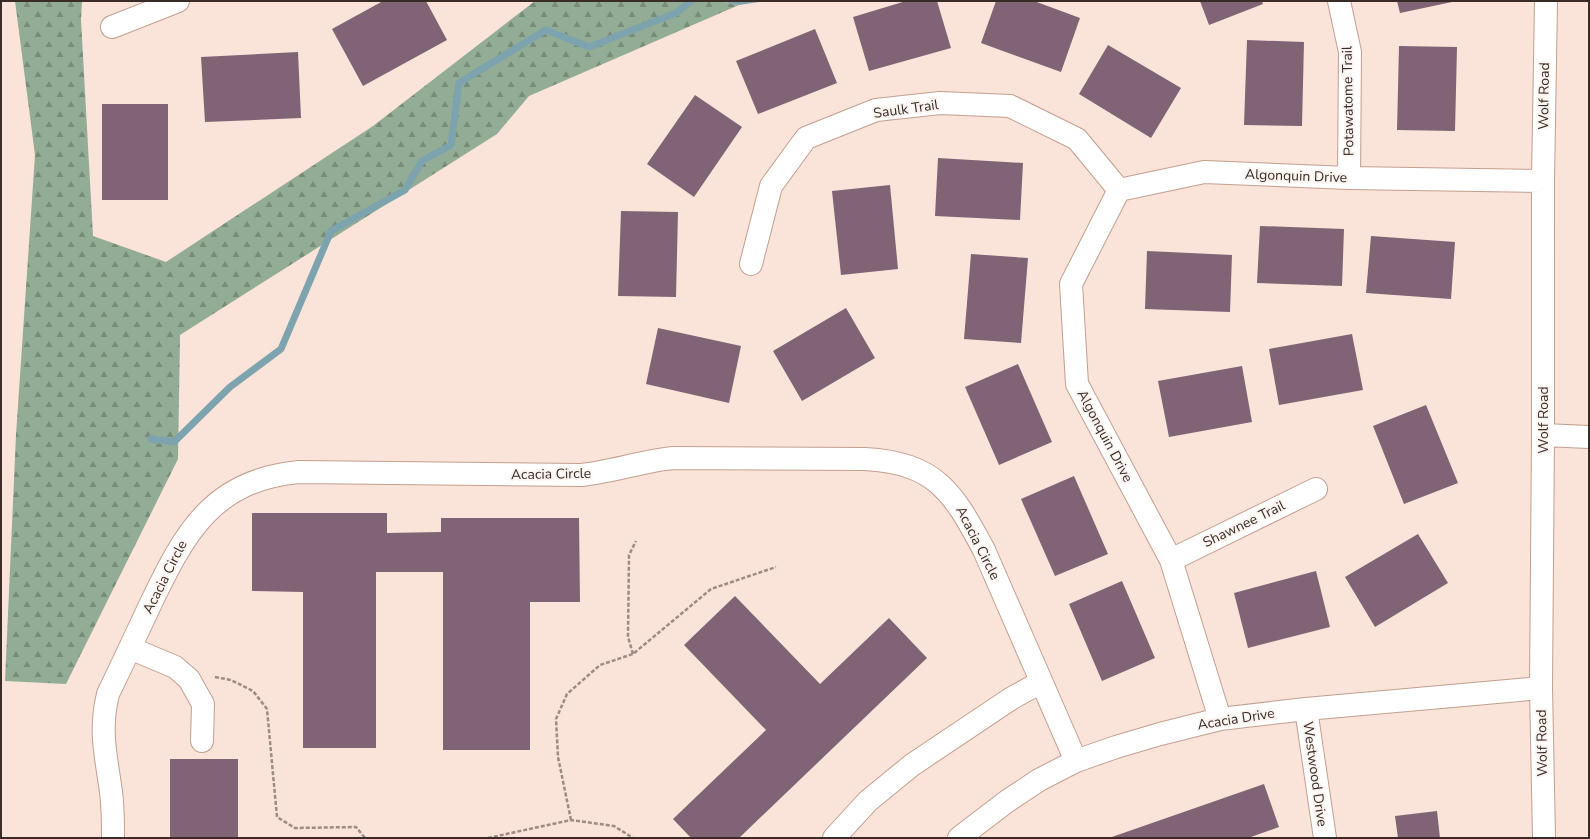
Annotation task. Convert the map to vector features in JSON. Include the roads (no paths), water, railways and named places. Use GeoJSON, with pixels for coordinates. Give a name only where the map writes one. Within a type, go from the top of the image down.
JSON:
{"type":"FeatureCollection","features":[{"type":"Feature","properties":{"kind":"street"},"geometry":{"type":"LineString","coordinates":[[112,27],[178,1]]}},
{"type":"Feature","properties":{"kind":"street","name":"Potawatome Trail"},"geometry":{"type":"LineString","coordinates":[[1339,1],[1350,52],[1349,178]]}},
{"type":"Feature","properties":{"kind":"street","name":"Wolf Road"},"geometry":{"type":"LineString","coordinates":[[1544,838],[1541,688],[1543,181],[1546,1]]}},
{"type":"Feature","properties":{"kind":"street","name":"Saulk Trail"},"geometry":{"type":"LineString","coordinates":[[751,264],[772,186],[806,138],[876,110],[940,103],[1010,106],[1077,140],[1119,190]]}},
{"type":"Feature","properties":{"kind":"street","name":"Algonquin Drive"},"geometry":{"type":"LineString","coordinates":[[1220,719],[1171,560],[1077,384],[1071,284],[1119,190],[1204,172],[1349,178],[1543,181]]}},
{"type":"Feature","properties":{"kind":"street"},"geometry":{"type":"LineString","coordinates":[[1543,435],[1589,437]]}},
{"type":"Feature","properties":{"kind":"street","name":"Acacia Circle"},"geometry":{"type":"LineString","coordinates":[[113,838],[111,794],[103,728],[104,711],[108,694],[170,564],[190,531],[202,516],[216,504],[236,491],[268,477],[299,472],[581,475],[598,473],[655,460],[673,458],[865,459],[884,460],[903,464],[923,472],[941,484],[954,498],[968,520],[984,550],[1076,761]]}},
{"type":"Feature","properties":{"kind":"street","name":"Shawnee Trail"},"geometry":{"type":"LineString","coordinates":[[1171,560],[1316,489]]}},
{"type":"Feature","properties":{"kind":"street"},"geometry":{"type":"LineString","coordinates":[[130,648],[175,667],[189,679],[203,704],[202,741]]}},
{"type":"Feature","properties":{"kind":"street"},"geometry":{"type":"LineString","coordinates":[[834,838],[868,801],[912,765],[1012,698],[1041,682]]}},
{"type":"Feature","properties":{"kind":"street","name":"Acacia Drive"},"geometry":{"type":"LineString","coordinates":[[959,838],[976,824],[1039,780],[1076,761],[1160,734],[1220,719],[1306,709],[1541,688]]}},
{"type":"Feature","properties":{"kind":"street","name":"Westwood Drive"},"geometry":{"type":"LineString","coordinates":[[1306,709],[1325,838]]}},
{"type":"Feature","properties":{"kind":"water"},"geometry":{"type":"Polygon","coordinates":[[[720,1],[765,1],[739,5],[720,1]]]}},
{"type":"Feature","properties":{"kind":"waterway"},"geometry":{"type":"LineString","coordinates":[[151,439],[174,442],[230,387],[281,349],[331,231],[405,190],[422,161],[451,145],[459,83],[546,30],[589,47],[676,13],[691,1]]}}]}
